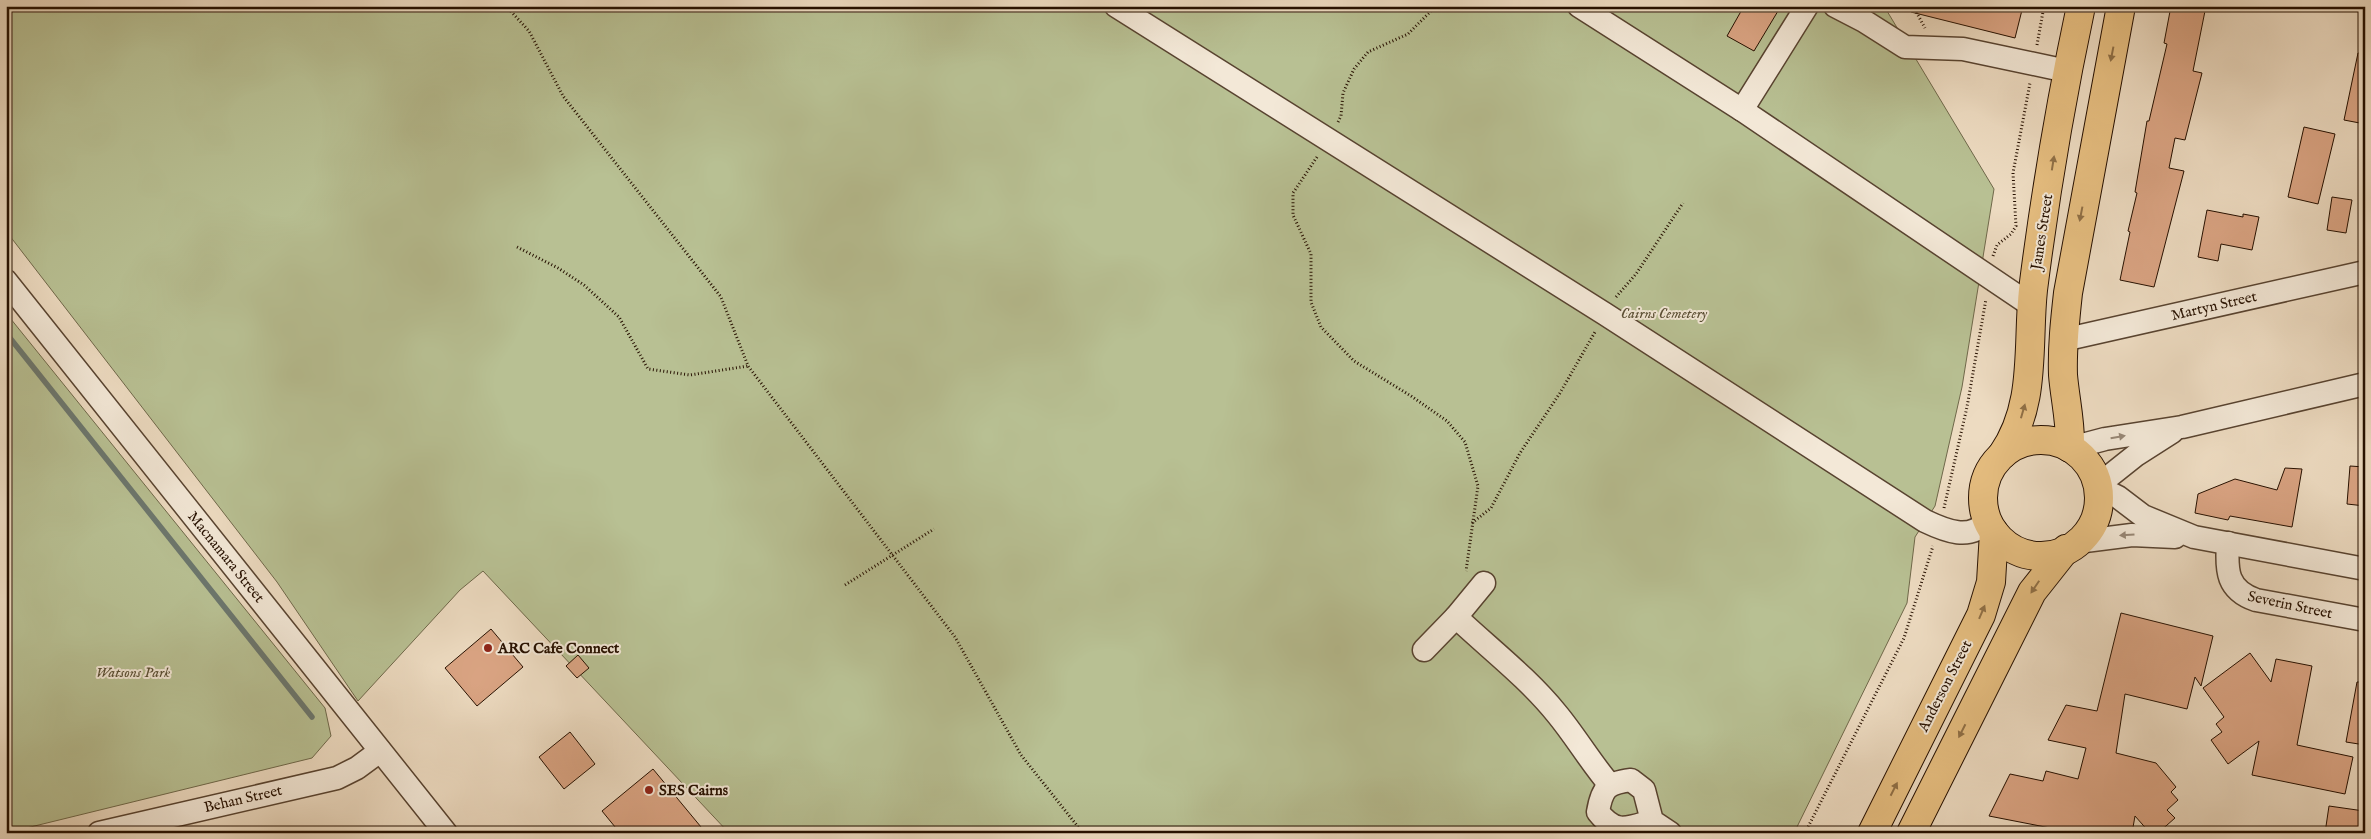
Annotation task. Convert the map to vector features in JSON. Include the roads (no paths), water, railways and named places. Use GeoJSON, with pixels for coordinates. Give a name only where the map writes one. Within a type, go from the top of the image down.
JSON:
{"type":"FeatureCollection","features":[{"type":"Feature","properties":{"kind":"main road","name":"James Street"},"geometry":{"type":"LineString","coordinates":[[2002,455],[2017,429],[2026,402],[2032,306],[2067,71],[2081,6]]}},
{"type":"Feature","properties":{"kind":"main road"},"geometry":{"type":"LineString","coordinates":[[2071,448],[2063,374],[2063,340],[2074,253],[2121,6]]}},
{"type":"Feature","properties":{"kind":"main road"},"geometry":{"type":"LineString","coordinates":[[1911,833],[2032,592],[2072,546],[2088,531],[2095,517],[2098,502],[2098,486],[2088,464],[2071,448],[2051,441],[2030,441],[2010,448],[1990,471],[1983,491],[1984,511],[1991,527],[2007,545],[2032,555],[2050,555],[2072,546]]}},
{"type":"Feature","properties":{"kind":"main road","name":"Anderson Street"},"geometry":{"type":"LineString","coordinates":[[1872,833],[1981,615],[1991,582],[1991,527]]}},
{"type":"Feature","properties":{"kind":"street"},"geometry":{"type":"LineString","coordinates":[[1116,6],[1605,314],[1917,516],[1939,528],[1964,533],[1991,527]]}},
{"type":"Feature","properties":{"kind":"street"},"geometry":{"type":"LineString","coordinates":[[1579,6],[1742,110],[2032,306]]}},
{"type":"Feature","properties":{"kind":"street"},"geometry":{"type":"LineString","coordinates":[[1742,110],[1807,6]]}},
{"type":"Feature","properties":{"kind":"street"},"geometry":{"type":"LineString","coordinates":[[1835,6],[1864,21],[1905,47],[1963,49],[2067,71]]}},
{"type":"Feature","properties":{"kind":"street","name":"Martyn Street"},"geometry":{"type":"LineString","coordinates":[[2063,340],[2365,272]]}},
{"type":"Feature","properties":{"kind":"street","name":"Macnamara Street"},"geometry":{"type":"LineString","coordinates":[[6,282],[446,833]]}},
{"type":"Feature","properties":{"kind":"street"},"geometry":{"type":"LineString","coordinates":[[2071,448],[2105,439],[2182,426],[2365,384]]}},
{"type":"Feature","properties":{"kind":"street"},"geometry":{"type":"LineString","coordinates":[[2182,426],[2136,455],[2098,486],[2118,497],[2143,516],[2194,537]]}},
{"type":"Feature","properties":{"kind":"street"},"geometry":{"type":"LineString","coordinates":[[2072,546],[2132,535],[2194,537],[2365,569]]}},
{"type":"Feature","properties":{"kind":"street","name":"Severin Street"},"geometry":{"type":"LineString","coordinates":[[2228,543],[2228,572],[2240,593],[2256,600],[2365,620]]}},
{"type":"Feature","properties":{"kind":"street"},"geometry":{"type":"LineString","coordinates":[[1424,650],[1456,618],[1475,578]]}},
{"type":"Feature","properties":{"kind":"street"},"geometry":{"type":"LineString","coordinates":[[1456,618],[1521,676],[1557,714],[1594,767],[1610,786]]}},
{"type":"Feature","properties":{"kind":"street","name":"Behan Street"},"geometry":{"type":"LineString","coordinates":[[99,833],[337,778],[357,768],[380,751]]}},
{"type":"Feature","properties":{"kind":"street"},"geometry":{"type":"LineString","coordinates":[[1631,780],[1644,790],[1661,827],[1622,830],[1606,823],[1598,812],[1601,794],[1613,782],[1631,780]]}},
{"type":"Feature","properties":{"kind":"waterway"},"geometry":{"type":"LineString","coordinates":[[6,333],[312,717]]}},
{"type":"Feature","properties":{"kind":"place","name":"ARC Cafe Connect"},"geometry":{"type":"Point","coordinates":[488,648]}},
{"type":"Feature","properties":{"kind":"place","name":"SES Cairns"},"geometry":{"type":"Point","coordinates":[649,790]}},
{"type":"Feature","properties":{"kind":"park label","name":"Cairns Cemetery"},"geometry":{"type":"Point","coordinates":[1664,313]}},
{"type":"Feature","properties":{"kind":"park label","name":"Watsons Park"},"geometry":{"type":"Point","coordinates":[133,672]}}]}
